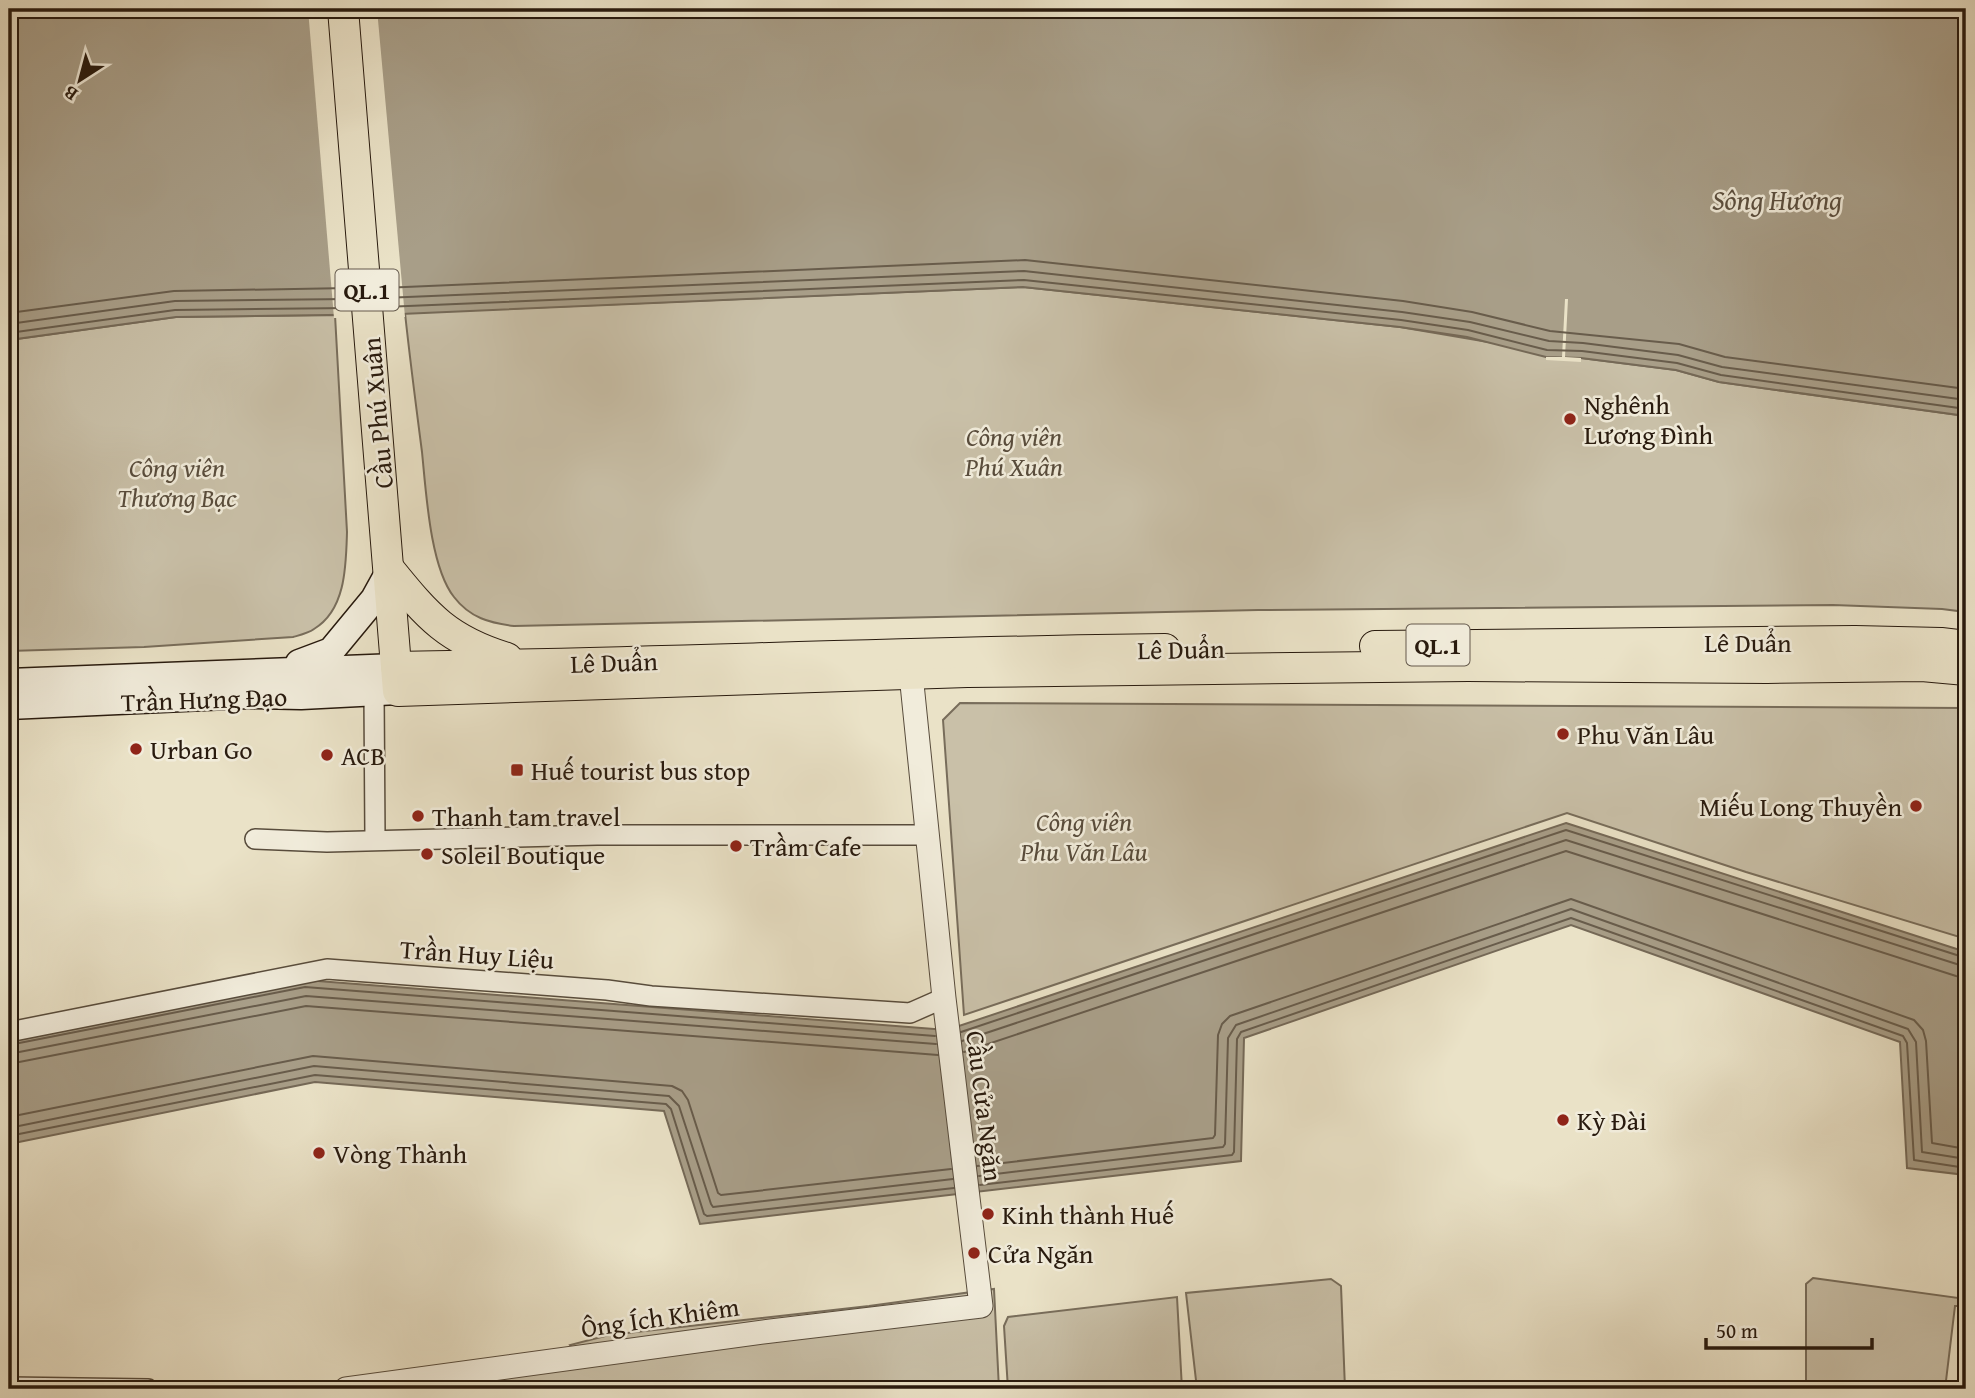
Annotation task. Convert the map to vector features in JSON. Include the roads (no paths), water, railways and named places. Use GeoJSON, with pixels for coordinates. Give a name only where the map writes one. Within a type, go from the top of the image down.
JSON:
{"type":"FeatureCollection","features":[{"type":"Feature","properties":{"kind":"main road","name":"Cầu Phú Xuân"},"geometry":{"type":"LineString","coordinates":[[343,9],[390,570],[389,684]]}},
{"type":"Feature","properties":{"kind":"main road","name":"QL.1"},"geometry":{"type":"LineString","coordinates":[[390,570],[412,598],[443,629],[479,650],[534,665]]}},
{"type":"Feature","properties":{"kind":"main road"},"geometry":{"type":"LineString","coordinates":[[280,670],[331,650],[374,599],[390,570]]}},
{"type":"Feature","properties":{"kind":"main road","name":"Lê Duẩn"},"geometry":{"type":"LineString","coordinates":[[389,684],[910,663],[1842,642],[1941,643],[1966,646]]}},
{"type":"Feature","properties":{"kind":"main road","name":"Lê Duẩn"},"geometry":{"type":"LineString","coordinates":[[389,684],[534,665],[910,663],[1767,668],[1922,666],[1966,670]]}},
{"type":"Feature","properties":{"kind":"main road","name":"Trần Hưng Đạo"},"geometry":{"type":"LineString","coordinates":[[9,682],[280,670],[389,684]]}},
{"type":"Feature","properties":{"kind":"main road","name":"Trần Hưng Đạo"},"geometry":{"type":"LineString","coordinates":[[9,706],[249,695],[389,684]]}},
{"type":"Feature","properties":{"kind":"street"},"geometry":{"type":"LineString","coordinates":[[910,663],[945,1008]]}},
{"type":"Feature","properties":{"kind":"street"},"geometry":{"type":"LineString","coordinates":[[374,839],[389,684]]}},
{"type":"Feature","properties":{"kind":"street"},"geometry":{"type":"LineString","coordinates":[[255,839],[327,842],[597,835],[927,835]]}},
{"type":"Feature","properties":{"kind":"street","name":"Trần Huy Liệu"},"geometry":{"type":"LineString","coordinates":[[9,1032],[327,969],[607,990],[651,996],[910,1013],[945,1008]]}},
{"type":"Feature","properties":{"kind":"street","name":"Cầu Cửa Ngăn"},"geometry":{"type":"LineString","coordinates":[[945,1008],[981,1306]]}},
{"type":"Feature","properties":{"kind":"street","name":"Ông Ích Khiêm"},"geometry":{"type":"LineString","coordinates":[[346,1389],[771,1331],[981,1306]]}},
{"type":"Feature","properties":{"kind":"street"},"geometry":{"type":"LineString","coordinates":[[9,1387],[148,1389]]}},
{"type":"Feature","properties":{"kind":"water","name":"Sông Hương"},"geometry":{"type":"Polygon","coordinates":[[[9,9],[1966,9],[1966,416],[1719,382],[1676,370],[1581,358],[1546,357],[1467,337],[1400,327],[1023,287],[401,314],[176,317],[9,340],[9,9]]]}},
{"type":"Feature","properties":{"kind":"water"},"geometry":{"type":"Polygon","coordinates":[[[1566,823],[1966,952],[1966,1175],[1907,1168],[1900,1042],[1571,925],[1244,1038],[1241,1161],[700,1224],[664,1111],[315,1082],[9,1144],[9,1038],[305,980],[947,1030],[1566,823]]]}},
{"type":"Feature","properties":{"kind":"place","name":"Nghênh Lương Đình"},"geometry":{"type":"Point","coordinates":[1570,419]}},
{"type":"Feature","properties":{"kind":"place","name":"Phu Văn Lâu"},"geometry":{"type":"Point","coordinates":[1563,734]}},
{"type":"Feature","properties":{"kind":"place","name":"Urban Go"},"geometry":{"type":"Point","coordinates":[136,749]}},
{"type":"Feature","properties":{"kind":"place","name":"ACB"},"geometry":{"type":"Point","coordinates":[327,755]}},
{"type":"Feature","properties":{"kind":"place","name":"Huế tourist bus stop"},"geometry":{"type":"Point","coordinates":[517,770]}},
{"type":"Feature","properties":{"kind":"place","name":"Miếu Long Thuyền"},"geometry":{"type":"Point","coordinates":[1916,806]}},
{"type":"Feature","properties":{"kind":"place","name":"Thanh tam travel"},"geometry":{"type":"Point","coordinates":[418,816]}},
{"type":"Feature","properties":{"kind":"place","name":"Trầm Cafe"},"geometry":{"type":"Point","coordinates":[736,846]}},
{"type":"Feature","properties":{"kind":"place","name":"Soleil Boutique"},"geometry":{"type":"Point","coordinates":[427,854]}},
{"type":"Feature","properties":{"kind":"place","name":"Kỳ Đài"},"geometry":{"type":"Point","coordinates":[1563,1120]}},
{"type":"Feature","properties":{"kind":"place","name":"Vòng Thành"},"geometry":{"type":"Point","coordinates":[319,1153]}},
{"type":"Feature","properties":{"kind":"place","name":"Kinh thành Huế"},"geometry":{"type":"Point","coordinates":[988,1214]}},
{"type":"Feature","properties":{"kind":"place","name":"Cửa Ngăn"},"geometry":{"type":"Point","coordinates":[974,1253]}},
{"type":"Feature","properties":{"kind":"park label","name":"Công viên Phú Xuân"},"geometry":{"type":"Point","coordinates":[1014,450]}},
{"type":"Feature","properties":{"kind":"park label","name":"Công viên Thương Bạc"},"geometry":{"type":"Point","coordinates":[177,482]}},
{"type":"Feature","properties":{"kind":"park label","name":"Công viên Phu Văn Lâu"},"geometry":{"type":"Point","coordinates":[1084,836]}}]}
